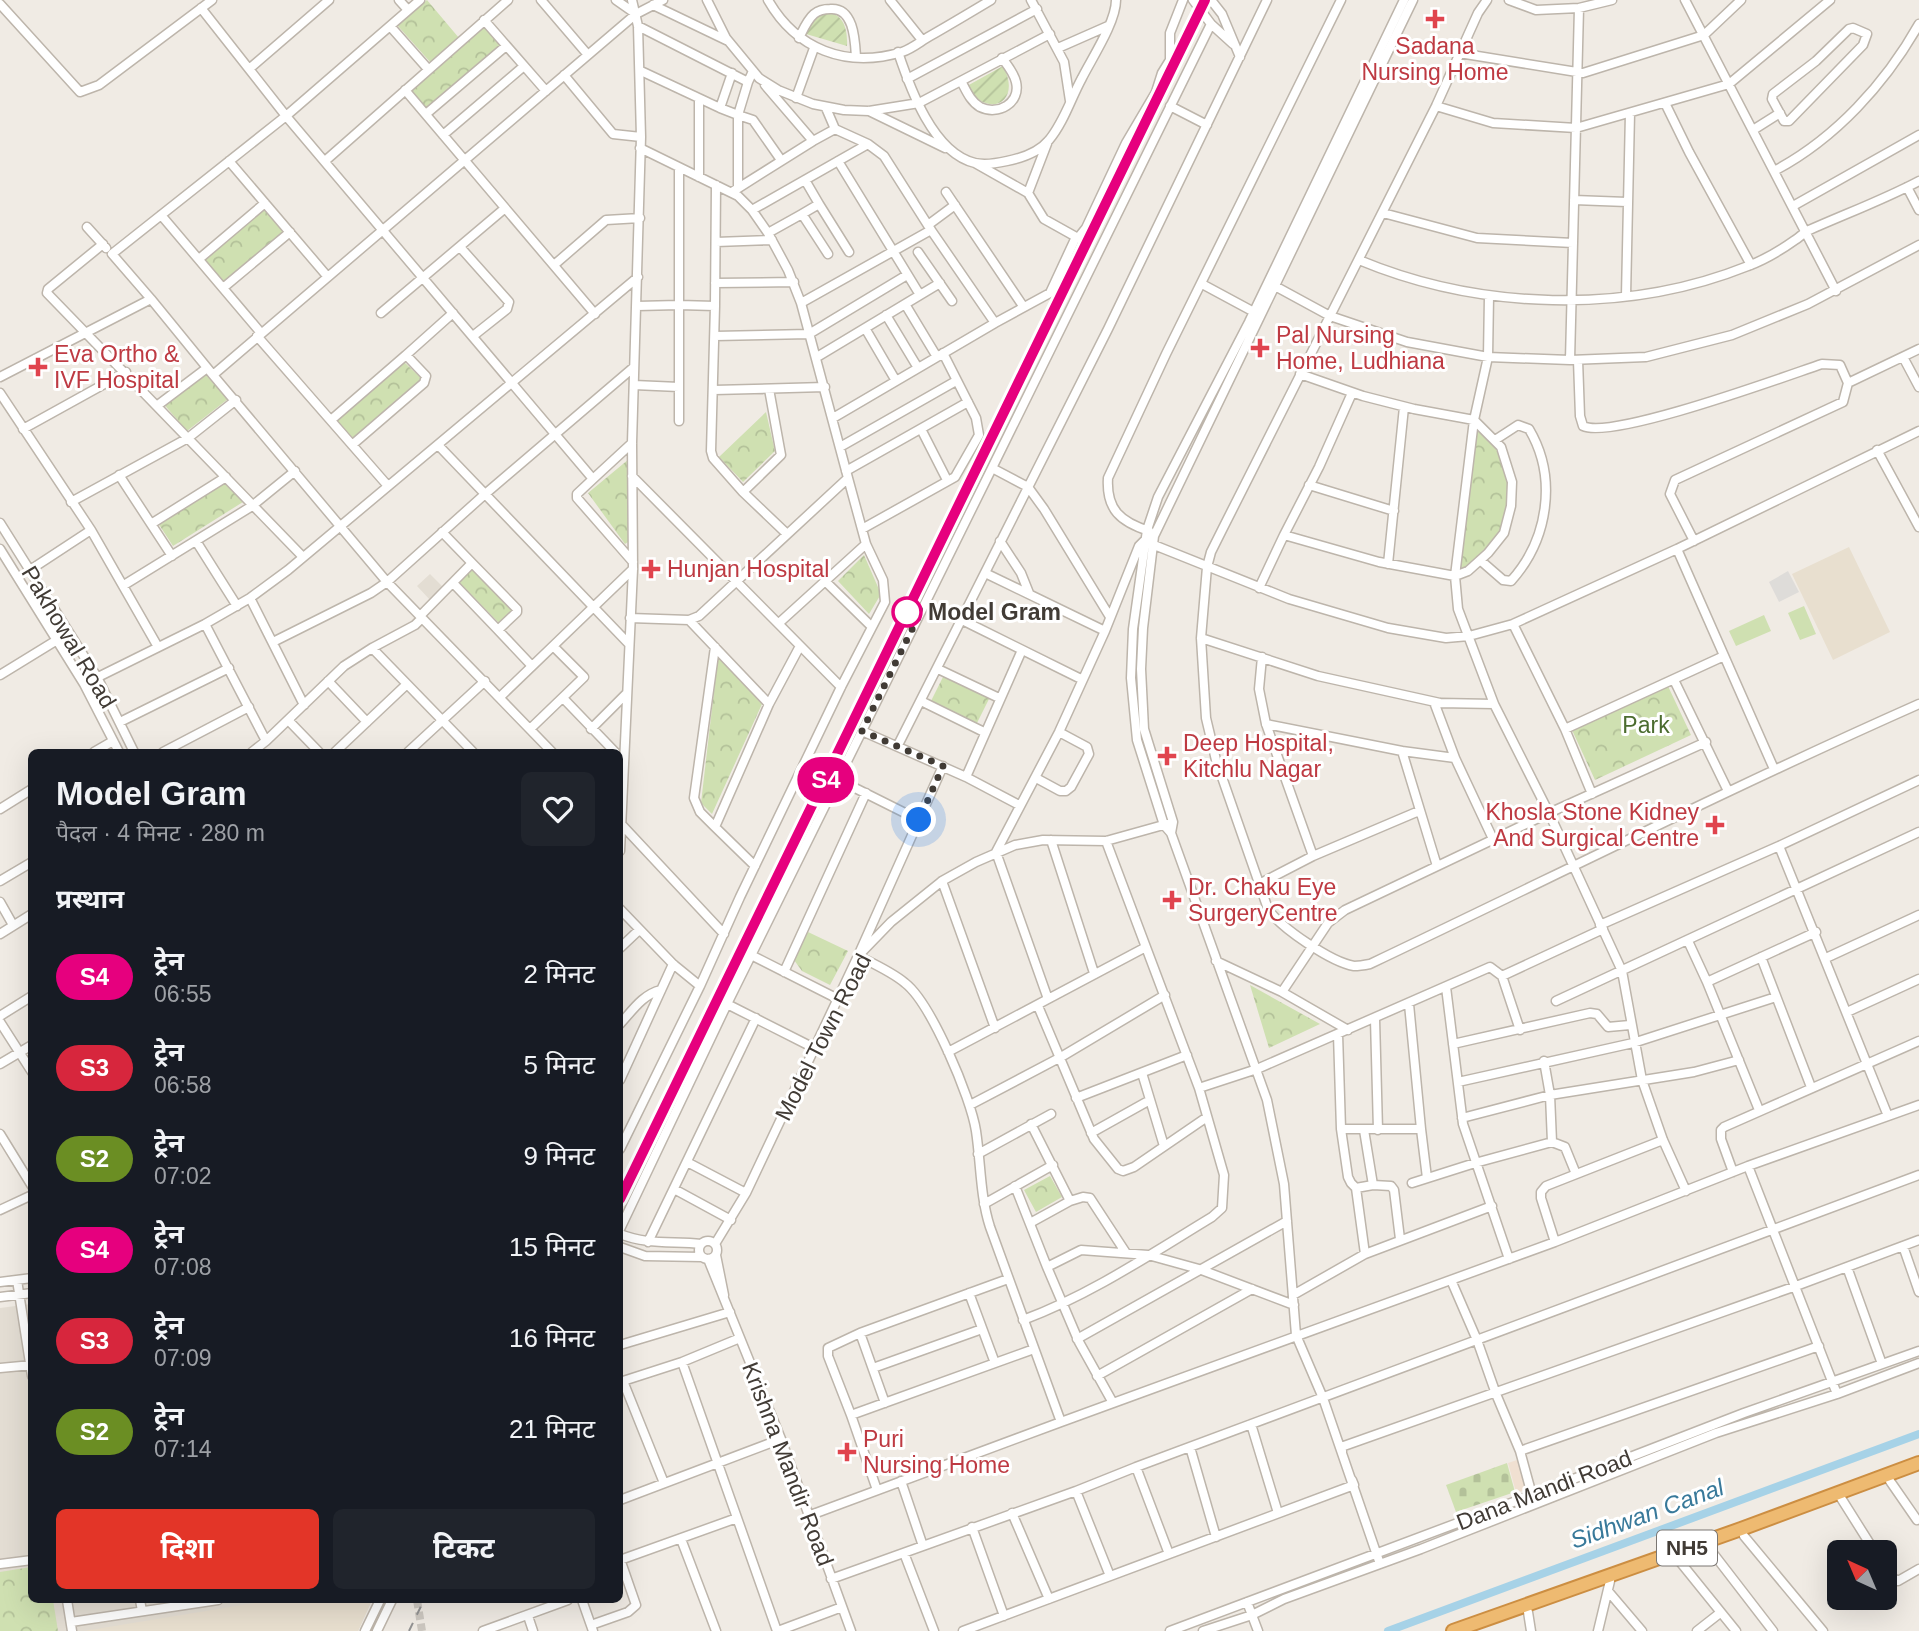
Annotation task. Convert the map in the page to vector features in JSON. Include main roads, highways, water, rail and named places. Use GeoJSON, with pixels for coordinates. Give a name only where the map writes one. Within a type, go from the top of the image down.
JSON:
{"type":"FeatureCollection","features":[{"type":"Feature","properties":{"kind":"highway","name":"NH5"},"geometry":{"type":"LineString","coordinates":[[1453,1631],[1919,1463]]}},
{"type":"Feature","properties":{"kind":"highway","name":"NH5"},"geometry":{"type":"LineString","coordinates":[[1475,1631],[1609,1586],[1919,1470]]}},
{"type":"Feature","properties":{"kind":"waterway","name":"Sidhwan Canal"},"geometry":{"type":"LineString","coordinates":[[1388,1631],[1919,1434]]}},
{"type":"Feature","properties":{"kind":"tunnel"},"geometry":{"type":"LineString","coordinates":[[417,1603],[422,1631]]}},
{"type":"Feature","properties":{"kind":"railway"},"geometry":{"type":"LineString","coordinates":[[623,1194],[1205,0]]}},
{"type":"Feature","properties":{"kind":"railway"},"geometry":{"type":"LineString","coordinates":[[409,1631],[423,1603]]}},
{"type":"Feature","properties":{"kind":"train","name":"S4"},"geometry":{"type":"LineString","coordinates":[[623,1193],[1205,0]]}},
{"type":"Feature","properties":{"kind":"place","name":"Sadana Nursing Home"},"geometry":{"type":"Point","coordinates":[1435,19]}},
{"type":"Feature","properties":{"kind":"place","name":"Pal Nursing Home, Ludhiana"},"geometry":{"type":"Point","coordinates":[1260,348]}},
{"type":"Feature","properties":{"kind":"place","name":"Eva Ortho & IVF Hospital"},"geometry":{"type":"Point","coordinates":[38,367]}},
{"type":"Feature","properties":{"kind":"place","name":"Hunjan Hospital"},"geometry":{"type":"Point","coordinates":[651,569]}},
{"type":"Feature","properties":{"kind":"place","name":"Model Gram"},"geometry":{"type":"Point","coordinates":[907,612]}},
{"type":"Feature","properties":{"kind":"place","name":"Deep Hospital, Kitchlu Nagar"},"geometry":{"type":"Point","coordinates":[1167,756]}},
{"type":"Feature","properties":{"kind":"place","name":"Khosla Stone Kidney And Surgical Centre"},"geometry":{"type":"Point","coordinates":[1715,825]}},
{"type":"Feature","properties":{"kind":"place","name":"Dr. Chaku Eye SurgeryCentre"},"geometry":{"type":"Point","coordinates":[1172,900]}},
{"type":"Feature","properties":{"kind":"place","name":"Puri Nursing Home"},"geometry":{"type":"Point","coordinates":[847,1452]}},
{"type":"Feature","properties":{"kind":"park label","name":"Park"},"geometry":{"type":"Point","coordinates":[1646,725]}}]}
